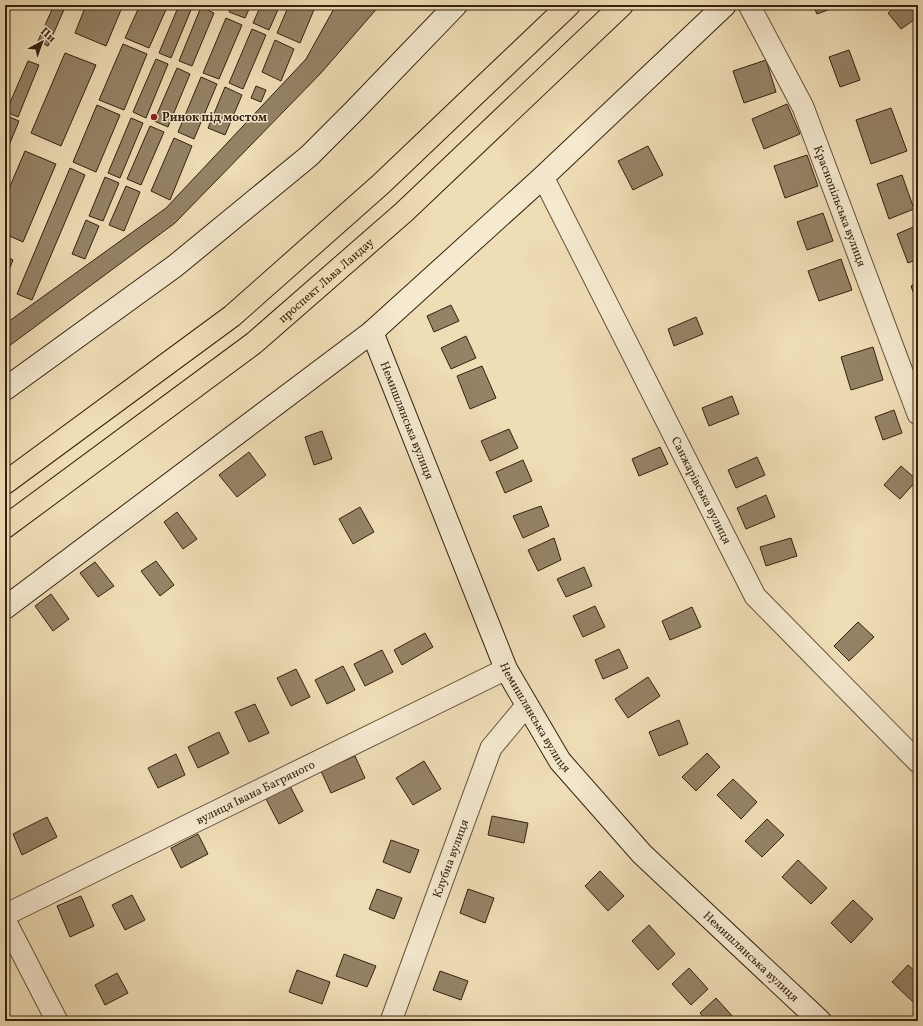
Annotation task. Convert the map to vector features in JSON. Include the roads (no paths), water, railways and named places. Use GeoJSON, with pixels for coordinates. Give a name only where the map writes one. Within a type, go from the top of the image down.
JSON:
{"type":"FeatureCollection","features":[{"type":"Feature","properties":{"kind":"main road"},"geometry":{"type":"LineString","coordinates":[[5,482],[232,316],[381,184],[569,5]]}},
{"type":"Feature","properties":{"kind":"main road","name":"проспект Льва Ландау"},"geometry":{"type":"LineString","coordinates":[[5,527],[254,343],[404,212],[622,5]]}},
{"type":"Feature","properties":{"kind":"street"},"geometry":{"type":"LineString","coordinates":[[5,389],[175,266],[309,156],[456,5]]}},
{"type":"Feature","properties":{"kind":"street"},"geometry":{"type":"LineString","coordinates":[[5,608],[372,332],[543,177],[725,5]]}},
{"type":"Feature","properties":{"kind":"street","name":"Краснопільська вулиця"},"geometry":{"type":"LineString","coordinates":[[749,5],[803,107],[918,414]]}},
{"type":"Feature","properties":{"kind":"street","name":"Санжарівська вулиця"},"geometry":{"type":"LineString","coordinates":[[543,177],[755,596],[918,762]]}},
{"type":"Feature","properties":{"kind":"street","name":"Немишлянська вулиця"},"geometry":{"type":"LineString","coordinates":[[372,332],[506,669],[526,706],[560,761],[642,854],[820,1021]]}},
{"type":"Feature","properties":{"kind":"street","name":"вулиця Івана Багряного"},"geometry":{"type":"LineString","coordinates":[[5,915],[506,669]]}},
{"type":"Feature","properties":{"kind":"street","name":"Клубна вулиця"},"geometry":{"type":"LineString","coordinates":[[391,1021],[491,748],[526,706]]}},
{"type":"Feature","properties":{"kind":"street"},"geometry":{"type":"LineString","coordinates":[[5,920],[58,1021]]}},
{"type":"Feature","properties":{"kind":"place","name":"Ринок під мостом"},"geometry":{"type":"Point","coordinates":[154,117]}}]}
